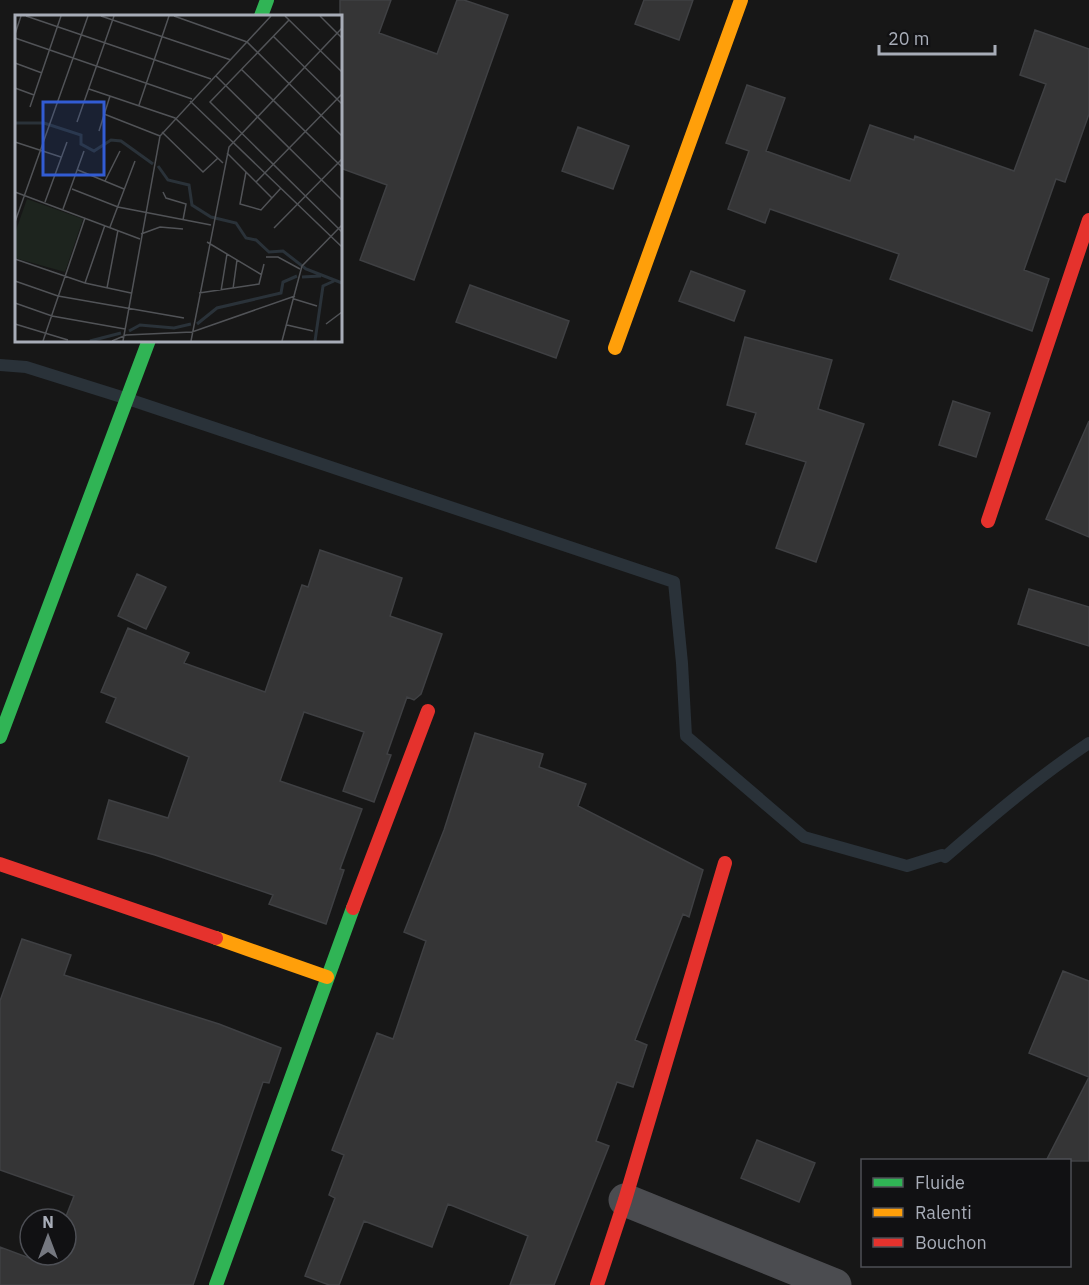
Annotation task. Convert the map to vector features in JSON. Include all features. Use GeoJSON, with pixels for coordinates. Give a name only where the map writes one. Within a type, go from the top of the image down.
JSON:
{"type":"FeatureCollection","features":[{"type":"Feature","properties":{"kind":"street"},"geometry":{"type":"LineString","coordinates":[[261,15],[267,0]]}},
{"type":"Feature","properties":{"kind":"street"},"geometry":{"type":"LineString","coordinates":[[615,348],[741,0]]}},
{"type":"Feature","properties":{"kind":"street"},"geometry":{"type":"LineString","coordinates":[[988,521],[1089,220]]}},
{"type":"Feature","properties":{"kind":"street"},"geometry":{"type":"LineString","coordinates":[[0,737],[148,342]]}},
{"type":"Feature","properties":{"kind":"street"},"geometry":{"type":"LineString","coordinates":[[216,1285],[327,977],[428,711]]}},
{"type":"Feature","properties":{"kind":"street"},"geometry":{"type":"LineString","coordinates":[[597,1285],[625,1200],[726,863]]}},
{"type":"Feature","properties":{"kind":"street"},"geometry":{"type":"LineString","coordinates":[[0,864],[327,977]]}},
{"type":"Feature","properties":{"kind":"street"},"geometry":{"type":"LineString","coordinates":[[625,1200],[835,1285]]}},
{"type":"Feature","properties":{"kind":"building"},"geometry":{"type":"Polygon","coordinates":[[[340,0],[391,0],[379,33],[437,54],[457,0],[464,0],[508,15],[414,280],[360,260],[387,185],[342,169],[342,15],[340,15],[340,0]]]}},
{"type":"Feature","properties":{"kind":"building"},"geometry":{"type":"Polygon","coordinates":[[[644,0],[693,0],[679,40],[635,24],[644,0]]]}},
{"type":"Feature","properties":{"kind":"building"},"geometry":{"type":"Polygon","coordinates":[[[1035,30],[1089,49],[1089,114],[1065,182],[1056,179],[1024,270],[1049,279],[1032,331],[890,279],[899,254],[770,209],[765,223],[728,209],[749,151],[726,143],[747,85],[785,98],[766,151],[850,181],[870,125],[914,140],[915,136],[1014,171],[1046,84],[1020,75],[1035,30]]]}},
{"type":"Feature","properties":{"kind":"building"},"geometry":{"type":"Polygon","coordinates":[[[578,127],[629,146],[613,189],[562,171],[578,127]]]}},
{"type":"Feature","properties":{"kind":"building"},"geometry":{"type":"Polygon","coordinates":[[[691,271],[745,291],[734,321],[679,301],[691,271]]]}},
{"type":"Feature","properties":{"kind":"building"},"geometry":{"type":"Polygon","coordinates":[[[470,285],[569,321],[556,358],[456,322],[470,285]]]}},
{"type":"Feature","properties":{"kind":"building"},"geometry":{"type":"Polygon","coordinates":[[[745,337],[832,360],[818,409],[864,424],[816,562],[776,548],[806,462],[746,444],[756,413],[727,405],[745,337]]]}},
{"type":"Feature","properties":{"kind":"building"},"geometry":{"type":"Polygon","coordinates":[[[953,401],[990,413],[976,457],[939,445],[953,401]]]}},
{"type":"Feature","properties":{"kind":"building"},"geometry":{"type":"Polygon","coordinates":[[[1089,421],[1089,537],[1046,519],[1089,421]]]}},
{"type":"Feature","properties":{"kind":"building"},"geometry":{"type":"Polygon","coordinates":[[[320,550],[402,578],[390,616],[442,634],[421,694],[414,700],[407,697],[387,754],[391,755],[374,802],[343,791],[364,732],[304,712],[280,781],[362,809],[340,869],[344,870],[326,924],[269,904],[273,895],[155,855],[98,839],[109,800],[168,818],[189,757],[106,722],[116,698],[101,692],[128,628],[189,653],[184,663],[265,692],[302,585],[308,587],[320,550]]]}},
{"type":"Feature","properties":{"kind":"building"},"geometry":{"type":"Polygon","coordinates":[[[137,574],[166,587],[146,629],[118,616],[137,574]]]}},
{"type":"Feature","properties":{"kind":"building"},"geometry":{"type":"Polygon","coordinates":[[[1029,589],[1089,607],[1089,646],[1018,624],[1029,589]]]}},
{"type":"Feature","properties":{"kind":"building"},"geometry":{"type":"Polygon","coordinates":[[[475,733],[543,754],[539,767],[586,784],[578,806],[703,870],[689,917],[683,914],[635,1040],[647,1045],[633,1087],[617,1082],[596,1141],[609,1146],[554,1285],[510,1285],[528,1236],[448,1204],[432,1247],[364,1221],[339,1285],[329,1285],[305,1276],[335,1198],[329,1195],[344,1155],[332,1150],[377,1033],[393,1039],[426,941],[404,932],[444,830],[475,733]]]}},
{"type":"Feature","properties":{"kind":"building"},"geometry":{"type":"Polygon","coordinates":[[[22,939],[71,955],[64,975],[219,1024],[281,1048],[269,1083],[263,1082],[193,1285],[0,1285],[0,1247],[18,1254],[18,1267],[78,1267],[78,1207],[70,1207],[74,1196],[0,1170],[0,1001],[22,939]]]}},
{"type":"Feature","properties":{"kind":"building"},"geometry":{"type":"Polygon","coordinates":[[[1063,971],[1089,981],[1089,1077],[1029,1053],[1063,971]]]}},
{"type":"Feature","properties":{"kind":"building"},"geometry":{"type":"Polygon","coordinates":[[[1089,1077],[1089,1161],[1047,1159],[1089,1077]]]}},
{"type":"Feature","properties":{"kind":"building"},"geometry":{"type":"Polygon","coordinates":[[[757,1140],[815,1163],[799,1202],[741,1178],[757,1140]]]}},
{"type":"Feature","properties":{"kind":"waterway"},"geometry":{"type":"LineString","coordinates":[[0,365],[26,367],[128,399],[674,582],[686,736],[804,837],[907,866],[942,855],[945,857],[1033,783],[1089,743]]}},
{"type":"Feature","properties":{"kind":"traffic: fast"},"geometry":{"type":"LineString","coordinates":[[261,15],[267,0]]}},
{"type":"Feature","properties":{"kind":"traffic: fast"},"geometry":{"type":"LineString","coordinates":[[0,737],[148,342]]}},
{"type":"Feature","properties":{"kind":"traffic: fast"},"geometry":{"type":"LineString","coordinates":[[216,1285],[353,908]]}},
{"type":"Feature","properties":{"kind":"traffic: slow"},"geometry":{"type":"LineString","coordinates":[[615,348],[741,0]]}},
{"type":"Feature","properties":{"kind":"traffic: slow"},"geometry":{"type":"LineString","coordinates":[[216,938],[327,977]]}},
{"type":"Feature","properties":{"kind":"traffic: jam"},"geometry":{"type":"LineString","coordinates":[[988,521],[1089,220]]}},
{"type":"Feature","properties":{"kind":"traffic: jam"},"geometry":{"type":"LineString","coordinates":[[353,908],[428,711]]}},
{"type":"Feature","properties":{"kind":"traffic: jam"},"geometry":{"type":"LineString","coordinates":[[597,1285],[625,1200],[725,863]]}},
{"type":"Feature","properties":{"kind":"traffic: jam"},"geometry":{"type":"LineString","coordinates":[[0,864],[216,938]]}}]}
